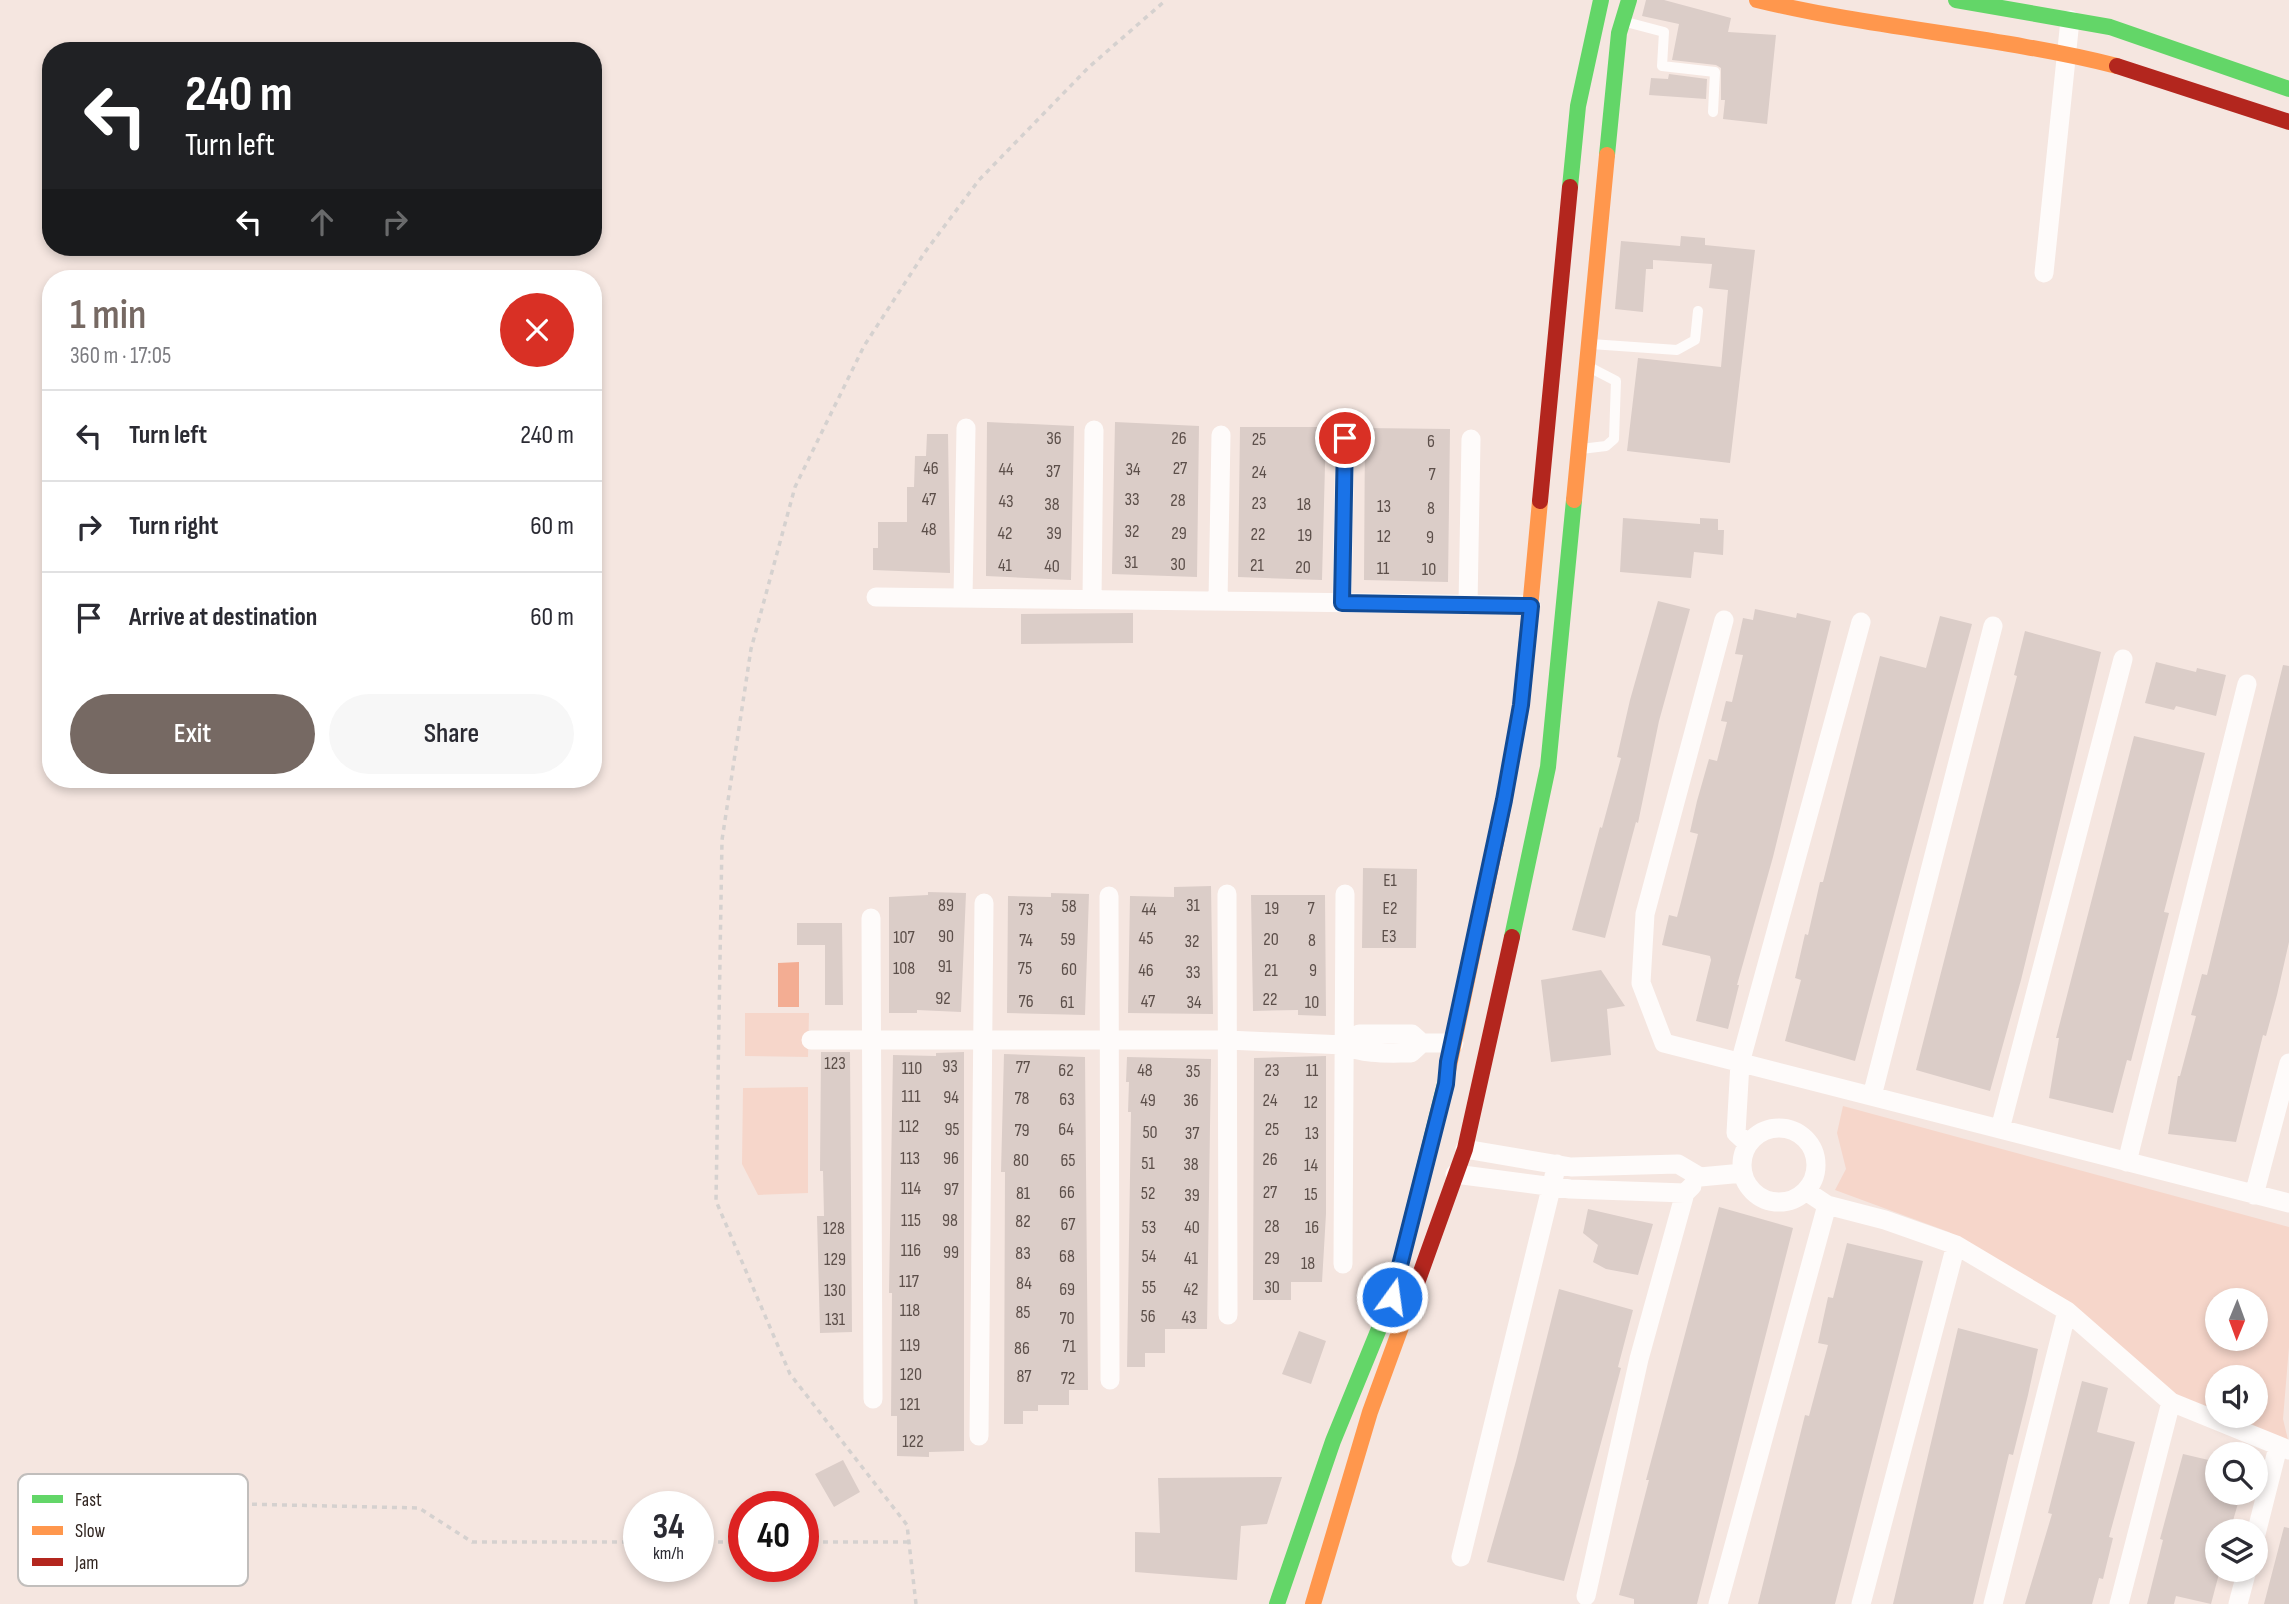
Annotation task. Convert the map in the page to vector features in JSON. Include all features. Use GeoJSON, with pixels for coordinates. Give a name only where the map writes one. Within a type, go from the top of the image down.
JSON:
{"type":"FeatureCollection","features":[{"type":"Feature","properties":{"kind":"street"},"geometry":{"type":"LineString","coordinates":[[1277,1604],[1333,1441],[1392,1297],[1446,1084],[1521,705],[1578,106],[1601,0]]}},
{"type":"Feature","properties":{"kind":"street"},"geometry":{"type":"LineString","coordinates":[[1313,1604],[1359,1449],[1465,1149],[1480,1092],[1548,767],[1619,33],[1629,0]]}},
{"type":"Feature","properties":{"kind":"street"},"geometry":{"type":"LineString","coordinates":[[1757,0],[1925,33],[2065,54],[2123,66],[2289,122]]}},
{"type":"Feature","properties":{"kind":"street"},"geometry":{"type":"LineString","coordinates":[[1956,0],[2110,27],[2289,89]]}},
{"type":"Feature","properties":{"kind":"street"},"geometry":{"type":"LineString","coordinates":[[2044,273],[2070,20]]}},
{"type":"Feature","properties":{"kind":"street"},"geometry":{"type":"LineString","coordinates":[[963,598],[966,428]]}},
{"type":"Feature","properties":{"kind":"street"},"geometry":{"type":"LineString","coordinates":[[1092,599],[1094,430]]}},
{"type":"Feature","properties":{"kind":"street"},"geometry":{"type":"LineString","coordinates":[[1218,601],[1220,435]]}},
{"type":"Feature","properties":{"kind":"street"},"geometry":{"type":"LineString","coordinates":[[1342,603],[1345,438]]}},
{"type":"Feature","properties":{"kind":"street"},"geometry":{"type":"LineString","coordinates":[[1468,605],[1471,439]]}},
{"type":"Feature","properties":{"kind":"street"},"geometry":{"type":"LineString","coordinates":[[1540,514],[1573,516]]}},
{"type":"Feature","properties":{"kind":"street"},"geometry":{"type":"LineString","coordinates":[[876,597],[1531,606]]}},
{"type":"Feature","properties":{"kind":"street"},"geometry":{"type":"LineString","coordinates":[[1724,620],[1645,914],[1641,983],[1664,1043],[2289,1203]]}},
{"type":"Feature","properties":{"kind":"street"},"geometry":{"type":"LineString","coordinates":[[1748,1144],[1736,1133],[1740,1063],[1860,622]]}},
{"type":"Feature","properties":{"kind":"street"},"geometry":{"type":"LineString","coordinates":[[1872,1096],[1993,626]]}},
{"type":"Feature","properties":{"kind":"street"},"geometry":{"type":"LineString","coordinates":[[2000,1129],[2123,659]]}},
{"type":"Feature","properties":{"kind":"street"},"geometry":{"type":"LineString","coordinates":[[2127,1162],[2247,684]]}},
{"type":"Feature","properties":{"kind":"street"},"geometry":{"type":"LineString","coordinates":[[1227,894],[1228,1315]]}},
{"type":"Feature","properties":{"kind":"street"},"geometry":{"type":"LineString","coordinates":[[1343,1264],[1345,894]]}},
{"type":"Feature","properties":{"kind":"street"},"geometry":{"type":"LineString","coordinates":[[1109,896],[1110,1380]]}},
{"type":"Feature","properties":{"kind":"street"},"geometry":{"type":"LineString","coordinates":[[979,1436],[984,903]]}},
{"type":"Feature","properties":{"kind":"street"},"geometry":{"type":"LineString","coordinates":[[871,918],[873,1399]]}},
{"type":"Feature","properties":{"kind":"street"},"geometry":{"type":"LineString","coordinates":[[811,1040],[1227,1040],[1344,1045],[1362,1053],[1411,1053],[1422,1043],[1454,1043]]}},
{"type":"Feature","properties":{"kind":"street"},"geometry":{"type":"LineString","coordinates":[[2254,1195],[2289,1063]]}},
{"type":"Feature","properties":{"kind":"street"},"geometry":{"type":"LineString","coordinates":[[1780,1128],[1803,1136],[1816,1157],[1813,1181],[1796,1199],[1772,1202],[1751,1189],[1743,1173],[1743,1155],[1748,1144],[1757,1135],[1780,1128]]}},
{"type":"Feature","properties":{"kind":"street"},"geometry":{"type":"LineString","coordinates":[[1465,1149],[1571,1167],[1678,1164],[1700,1177],[1743,1173]]}},
{"type":"Feature","properties":{"kind":"street"},"geometry":{"type":"LineString","coordinates":[[1461,1557],[1557,1164]]}},
{"type":"Feature","properties":{"kind":"street"},"geometry":{"type":"LineString","coordinates":[[1455,1174],[1551,1187],[1685,1193]]}},
{"type":"Feature","properties":{"kind":"street"},"geometry":{"type":"LineString","coordinates":[[1586,1596],[1639,1359],[1685,1193],[1700,1177]]}},
{"type":"Feature","properties":{"kind":"street"},"geometry":{"type":"LineString","coordinates":[[1806,1191],[1827,1205],[1885,1220],[1956,1245],[2067,1311],[2171,1402],[2283,1448],[2261,1519]]}},
{"type":"Feature","properties":{"kind":"street"},"geometry":{"type":"LineString","coordinates":[[1718,1604],[1827,1205]]}},
{"type":"Feature","properties":{"kind":"street"},"geometry":{"type":"LineString","coordinates":[[1861,1604],[1956,1245]]}},
{"type":"Feature","properties":{"kind":"street"},"geometry":{"type":"LineString","coordinates":[[1993,1604],[2067,1311]]}},
{"type":"Feature","properties":{"kind":"street"},"geometry":{"type":"LineString","coordinates":[[2119,1604],[2171,1402]]}},
{"type":"Feature","properties":{"kind":"street"},"geometry":{"type":"LineString","coordinates":[[1333,1441],[1359,1449]]}},
{"type":"Feature","properties":{"kind":"street"},"geometry":{"type":"LineString","coordinates":[[2238,1604],[2244,1582]]}},
{"type":"Feature","properties":{"kind":"lane"},"geometry":{"type":"LineString","coordinates":[[1623,21],[1664,32],[1662,66],[1715,72],[1713,112]]}},
{"type":"Feature","properties":{"kind":"lane"},"geometry":{"type":"LineString","coordinates":[[1590,344],[1677,350],[1695,340],[1698,311]]}},
{"type":"Feature","properties":{"kind":"lane"},"geometry":{"type":"LineString","coordinates":[[1580,449],[1606,446],[1614,439],[1616,381],[1588,367]]}},
{"type":"Feature","properties":{"kind":"path"},"geometry":{"type":"LineString","coordinates":[[916,1604],[907,1525],[790,1374],[716,1201],[722,840],[751,649],[794,487],[871,335],[925,251],[979,180],[1089,67],[1166,0]]}},
{"type":"Feature","properties":{"kind":"path"},"geometry":{"type":"LineString","coordinates":[[248,1504],[419,1508],[472,1542],[623,1542]]}},
{"type":"Feature","properties":{"kind":"path"},"geometry":{"type":"LineString","coordinates":[[819,1542],[909,1542]]}},
{"type":"Feature","properties":{"kind":"shaded area"},"geometry":{"type":"Polygon","coordinates":[[[799,962],[799,1007],[778,1007],[778,963],[799,962]]]}},
{"type":"Feature","properties":{"kind":"shaded area"},"geometry":{"type":"Polygon","coordinates":[[[745,1013],[809,1013],[808,1057],[745,1056],[745,1013]]]}},
{"type":"Feature","properties":{"kind":"shaded area"},"geometry":{"type":"Polygon","coordinates":[[[808,1087],[808,1193],[758,1195],[742,1164],[743,1088],[808,1087]]]}},
{"type":"Feature","properties":{"kind":"shaded area"},"geometry":{"type":"Polygon","coordinates":[[[1843,1106],[2289,1227],[2289,1347],[2283,1419],[2289,1444],[2251,1428],[2268,1428],[2268,1365],[2205,1365],[2205,1409],[2181,1399],[2071,1305],[1949,1232],[1835,1190],[1846,1169],[1837,1133],[1843,1106]]]}},
{"type":"Feature","properties":{"kind":"building"},"geometry":{"type":"Polygon","coordinates":[[[1646,0],[1664,0],[1731,18],[1728,32],[1776,35],[1767,124],[1723,119],[1725,100],[1721,100],[1721,68],[1716,65],[1672,60],[1679,24],[1642,16],[1646,0]]]}},
{"type":"Feature","properties":{"kind":"building"},"geometry":{"type":"Polygon","coordinates":[[[1669,74],[1707,79],[1706,99],[1649,95],[1651,78],[1668,79],[1669,74]]]}},
{"type":"Feature","properties":{"kind":"building"},"geometry":{"type":"Polygon","coordinates":[[[1681,236],[1705,238],[1705,245],[1755,250],[1730,463],[1627,451],[1638,358],[1721,367],[1728,290],[1709,288],[1712,264],[1653,260],[1653,269],[1646,269],[1643,312],[1615,309],[1621,241],[1680,246],[1681,236]]]}},
{"type":"Feature","properties":{"kind":"building"},"geometry":{"type":"Polygon","coordinates":[[[987,422],[1074,426],[1071,580],[986,576],[987,422]]]}},
{"type":"Feature","properties":{"kind":"building"},"geometry":{"type":"Polygon","coordinates":[[[1115,422],[1199,426],[1197,577],[1112,574],[1115,422]]]}},
{"type":"Feature","properties":{"kind":"building"},"geometry":{"type":"Polygon","coordinates":[[[1240,427],[1326,427],[1322,580],[1238,577],[1240,427]]]}},
{"type":"Feature","properties":{"kind":"building"},"geometry":{"type":"Polygon","coordinates":[[[1365,428],[1450,429],[1448,582],[1364,580],[1365,428]]]}},
{"type":"Feature","properties":{"kind":"building"},"geometry":{"type":"Polygon","coordinates":[[[927,434],[948,434],[950,573],[873,570],[873,548],[878,548],[878,522],[907,522],[907,487],[914,487],[915,456],[926,456],[927,434]]]}},
{"type":"Feature","properties":{"kind":"building"},"geometry":{"type":"Polygon","coordinates":[[[1623,518],[1700,524],[1700,518],[1718,519],[1718,530],[1724,530],[1723,555],[1694,552],[1691,578],[1620,572],[1623,518]]]}},
{"type":"Feature","properties":{"kind":"building"},"geometry":{"type":"Polygon","coordinates":[[[1658,601],[1690,609],[1659,721],[1638,823],[1636,822],[1605,938],[1572,930],[1621,758],[1617,757],[1630,700],[1658,601]]]}},
{"type":"Feature","properties":{"kind":"building"},"geometry":{"type":"Polygon","coordinates":[[[1755,609],[1796,618],[1797,613],[1831,621],[1728,1029],[1696,1021],[1710,956],[1662,945],[1669,915],[1677,917],[1698,834],[1690,832],[1697,801],[1709,759],[1717,761],[1727,722],[1721,721],[1726,701],[1732,702],[1743,655],[1735,654],[1743,618],[1753,620],[1755,609]]]}},
{"type":"Feature","properties":{"kind":"building"},"geometry":{"type":"Polygon","coordinates":[[[1133,613],[1133,643],[1021,644],[1021,614],[1133,613]]]}},
{"type":"Feature","properties":{"kind":"building"},"geometry":{"type":"Polygon","coordinates":[[[1940,616],[1972,624],[1855,1061],[1785,1041],[1801,980],[1795,978],[1820,882],[1823,882],[1880,656],[1926,668],[1940,616]]]}},
{"type":"Feature","properties":{"kind":"building"},"geometry":{"type":"Polygon","coordinates":[[[2025,631],[2101,652],[2021,980],[1990,1091],[1916,1070],[2017,676],[2014,675],[2025,631]]]}},
{"type":"Feature","properties":{"kind":"building"},"geometry":{"type":"Polygon","coordinates":[[[2156,662],[2196,672],[2197,668],[2226,675],[2216,716],[2176,706],[2174,710],[2145,703],[2156,662]]]}},
{"type":"Feature","properties":{"kind":"building"},"geometry":{"type":"Polygon","coordinates":[[[2283,665],[2289,666],[2289,942],[2277,995],[2266,1036],[2263,1035],[2236,1142],[2168,1134],[2178,1076],[2196,1016],[2191,1015],[2202,974],[2207,975],[2283,665]]]}},
{"type":"Feature","properties":{"kind":"building"},"geometry":{"type":"Polygon","coordinates":[[[2134,736],[2205,753],[2164,912],[2169,913],[2131,1061],[2127,1060],[2113,1113],[2049,1098],[2059,1038],[2056,1038],[2134,736]]]}},
{"type":"Feature","properties":{"kind":"building"},"geometry":{"type":"Polygon","coordinates":[[[1363,868],[1417,869],[1416,948],[1362,948],[1363,868]]]}},
{"type":"Feature","properties":{"kind":"building"},"geometry":{"type":"Polygon","coordinates":[[[1211,886],[1213,1014],[1128,1013],[1130,896],[1174,897],[1174,887],[1211,886]]]}},
{"type":"Feature","properties":{"kind":"building"},"geometry":{"type":"Polygon","coordinates":[[[928,892],[966,893],[961,1012],[917,1010],[917,1013],[889,1013],[889,897],[928,895],[928,892]]]}},
{"type":"Feature","properties":{"kind":"building"},"geometry":{"type":"Polygon","coordinates":[[[1051,893],[1089,894],[1085,1015],[1007,1013],[1008,896],[1051,897],[1051,893]]]}},
{"type":"Feature","properties":{"kind":"building"},"geometry":{"type":"Polygon","coordinates":[[[1251,895],[1325,895],[1326,1016],[1298,1015],[1298,1010],[1253,1011],[1251,895]]]}},
{"type":"Feature","properties":{"kind":"building"},"geometry":{"type":"Polygon","coordinates":[[[797,923],[842,923],[843,1005],[825,1005],[825,945],[797,945],[797,923]]]}},
{"type":"Feature","properties":{"kind":"building"},"geometry":{"type":"Polygon","coordinates":[[[1601,970],[1625,1006],[1607,1009],[1611,1055],[1551,1062],[1541,980],[1601,970]]]}},
{"type":"Feature","properties":{"kind":"building"},"geometry":{"type":"Polygon","coordinates":[[[821,1052],[850,1052],[852,1332],[820,1333],[817,1216],[824,1216],[823,1171],[820,1171],[821,1052]]]}},
{"type":"Feature","properties":{"kind":"building"},"geometry":{"type":"Polygon","coordinates":[[[964,1052],[964,1451],[929,1452],[929,1457],[897,1456],[897,1416],[891,1416],[892,1293],[889,1293],[893,1055],[936,1056],[936,1053],[964,1052]]]}},
{"type":"Feature","properties":{"kind":"building"},"geometry":{"type":"Polygon","coordinates":[[[1004,1054],[1085,1057],[1088,1390],[1069,1390],[1069,1405],[1038,1405],[1038,1411],[1023,1411],[1023,1424],[1004,1424],[1005,1172],[1001,1172],[1004,1054]]]}},
{"type":"Feature","properties":{"kind":"building"},"geometry":{"type":"Polygon","coordinates":[[[1326,1056],[1326,1214],[1322,1282],[1291,1282],[1291,1300],[1253,1300],[1254,1058],[1326,1056]]]}},
{"type":"Feature","properties":{"kind":"building"},"geometry":{"type":"Polygon","coordinates":[[[1127,1057],[1211,1059],[1207,1329],[1165,1329],[1165,1353],[1145,1353],[1145,1367],[1127,1367],[1131,1112],[1128,1112],[1127,1057]]]}},
{"type":"Feature","properties":{"kind":"building"},"geometry":{"type":"Polygon","coordinates":[[[1719,1207],[1793,1228],[1697,1604],[1634,1604],[1634,1599],[1619,1595],[1649,1480],[1646,1480],[1719,1207]]]}},
{"type":"Feature","properties":{"kind":"building"},"geometry":{"type":"Polygon","coordinates":[[[1588,1209],[1653,1224],[1638,1275],[1606,1269],[1593,1262],[1598,1245],[1583,1233],[1588,1209]]]}},
{"type":"Feature","properties":{"kind":"building"},"geometry":{"type":"Polygon","coordinates":[[[1847,1243],[1923,1261],[1835,1604],[1758,1604],[1805,1415],[1809,1416],[1828,1345],[1818,1343],[1828,1297],[1833,1298],[1847,1243]]]}},
{"type":"Feature","properties":{"kind":"building"},"geometry":{"type":"Polygon","coordinates":[[[1559,1289],[1633,1310],[1618,1367],[1621,1368],[1564,1581],[1487,1562],[1516,1461],[1559,1289]]]}},
{"type":"Feature","properties":{"kind":"building"},"geometry":{"type":"Polygon","coordinates":[[[1958,1328],[2038,1349],[2028,1395],[2013,1455],[2009,1454],[1973,1604],[1893,1604],[1958,1328]]]}},
{"type":"Feature","properties":{"kind":"building"},"geometry":{"type":"Polygon","coordinates":[[[1299,1331],[1326,1341],[1311,1384],[1282,1374],[1299,1331]]]}},
{"type":"Feature","properties":{"kind":"building"},"geometry":{"type":"Polygon","coordinates":[[[2082,1381],[2108,1388],[2097,1432],[2135,1442],[2109,1537],[2113,1538],[2103,1579],[2099,1578],[2092,1604],[2025,1604],[2052,1514],[2048,1513],[2082,1381]]]}},
{"type":"Feature","properties":{"kind":"building"},"geometry":{"type":"Polygon","coordinates":[[[2183,1454],[2205,1459],[2205,1505],[2238,1505],[2233,1519],[2205,1519],[2205,1582],[2217,1582],[2211,1604],[2176,1596],[2174,1604],[2147,1604],[2163,1540],[2160,1539],[2183,1454]]]}},
{"type":"Feature","properties":{"kind":"building"},"geometry":{"type":"Polygon","coordinates":[[[843,1460],[860,1492],[834,1507],[815,1474],[843,1460]]]}},
{"type":"Feature","properties":{"kind":"building"},"geometry":{"type":"Polygon","coordinates":[[[1282,1477],[1267,1524],[1241,1526],[1237,1580],[1135,1572],[1135,1532],[1160,1533],[1158,1478],[1282,1477]]]}},
{"type":"Feature","properties":{"kind":"building"},"geometry":{"type":"Polygon","coordinates":[[[2284,1527],[2289,1528],[2289,1604],[2264,1604],[2284,1527]]]}},
{"type":"Feature","properties":{"kind":"traffic: fast"},"geometry":{"type":"LineString","coordinates":[[1570,187],[1578,106],[1601,0]]}},
{"type":"Feature","properties":{"kind":"traffic: fast"},"geometry":{"type":"LineString","coordinates":[[1607,155],[1619,33],[1629,0]]}},
{"type":"Feature","properties":{"kind":"traffic: fast"},"geometry":{"type":"LineString","coordinates":[[1956,0],[2110,27],[2289,89]]}},
{"type":"Feature","properties":{"kind":"traffic: fast"},"geometry":{"type":"LineString","coordinates":[[1512,937],[1548,767],[1574,500]]}},
{"type":"Feature","properties":{"kind":"traffic: fast"},"geometry":{"type":"LineString","coordinates":[[1277,1604],[1333,1441],[1392,1297],[1446,1080]]}},
{"type":"Feature","properties":{"kind":"traffic: slow"},"geometry":{"type":"LineString","coordinates":[[1757,0],[1847,18],[2027,47],[2117,66]]}},
{"type":"Feature","properties":{"kind":"traffic: slow"},"geometry":{"type":"LineString","coordinates":[[1574,500],[1607,155]]}},
{"type":"Feature","properties":{"kind":"traffic: slow"},"geometry":{"type":"LineString","coordinates":[[1446,1080],[1500,823],[1521,705],[1540,501]]}},
{"type":"Feature","properties":{"kind":"traffic: slow"},"geometry":{"type":"LineString","coordinates":[[1313,1604],[1370,1412],[1412,1297]]}},
{"type":"Feature","properties":{"kind":"traffic: jam"},"geometry":{"type":"LineString","coordinates":[[2117,66],[2289,122]]}},
{"type":"Feature","properties":{"kind":"traffic: jam"},"geometry":{"type":"LineString","coordinates":[[1540,501],[1570,187]]}},
{"type":"Feature","properties":{"kind":"traffic: jam"},"geometry":{"type":"LineString","coordinates":[[1412,1297],[1465,1149],[1512,937]]}},
{"type":"Feature","properties":{"kind":"route"},"geometry":{"type":"LineString","coordinates":[[1345,438],[1342,603],[1531,606],[1521,705],[1500,823],[1448,1062],[1446,1084],[1392,1297]]}}]}
